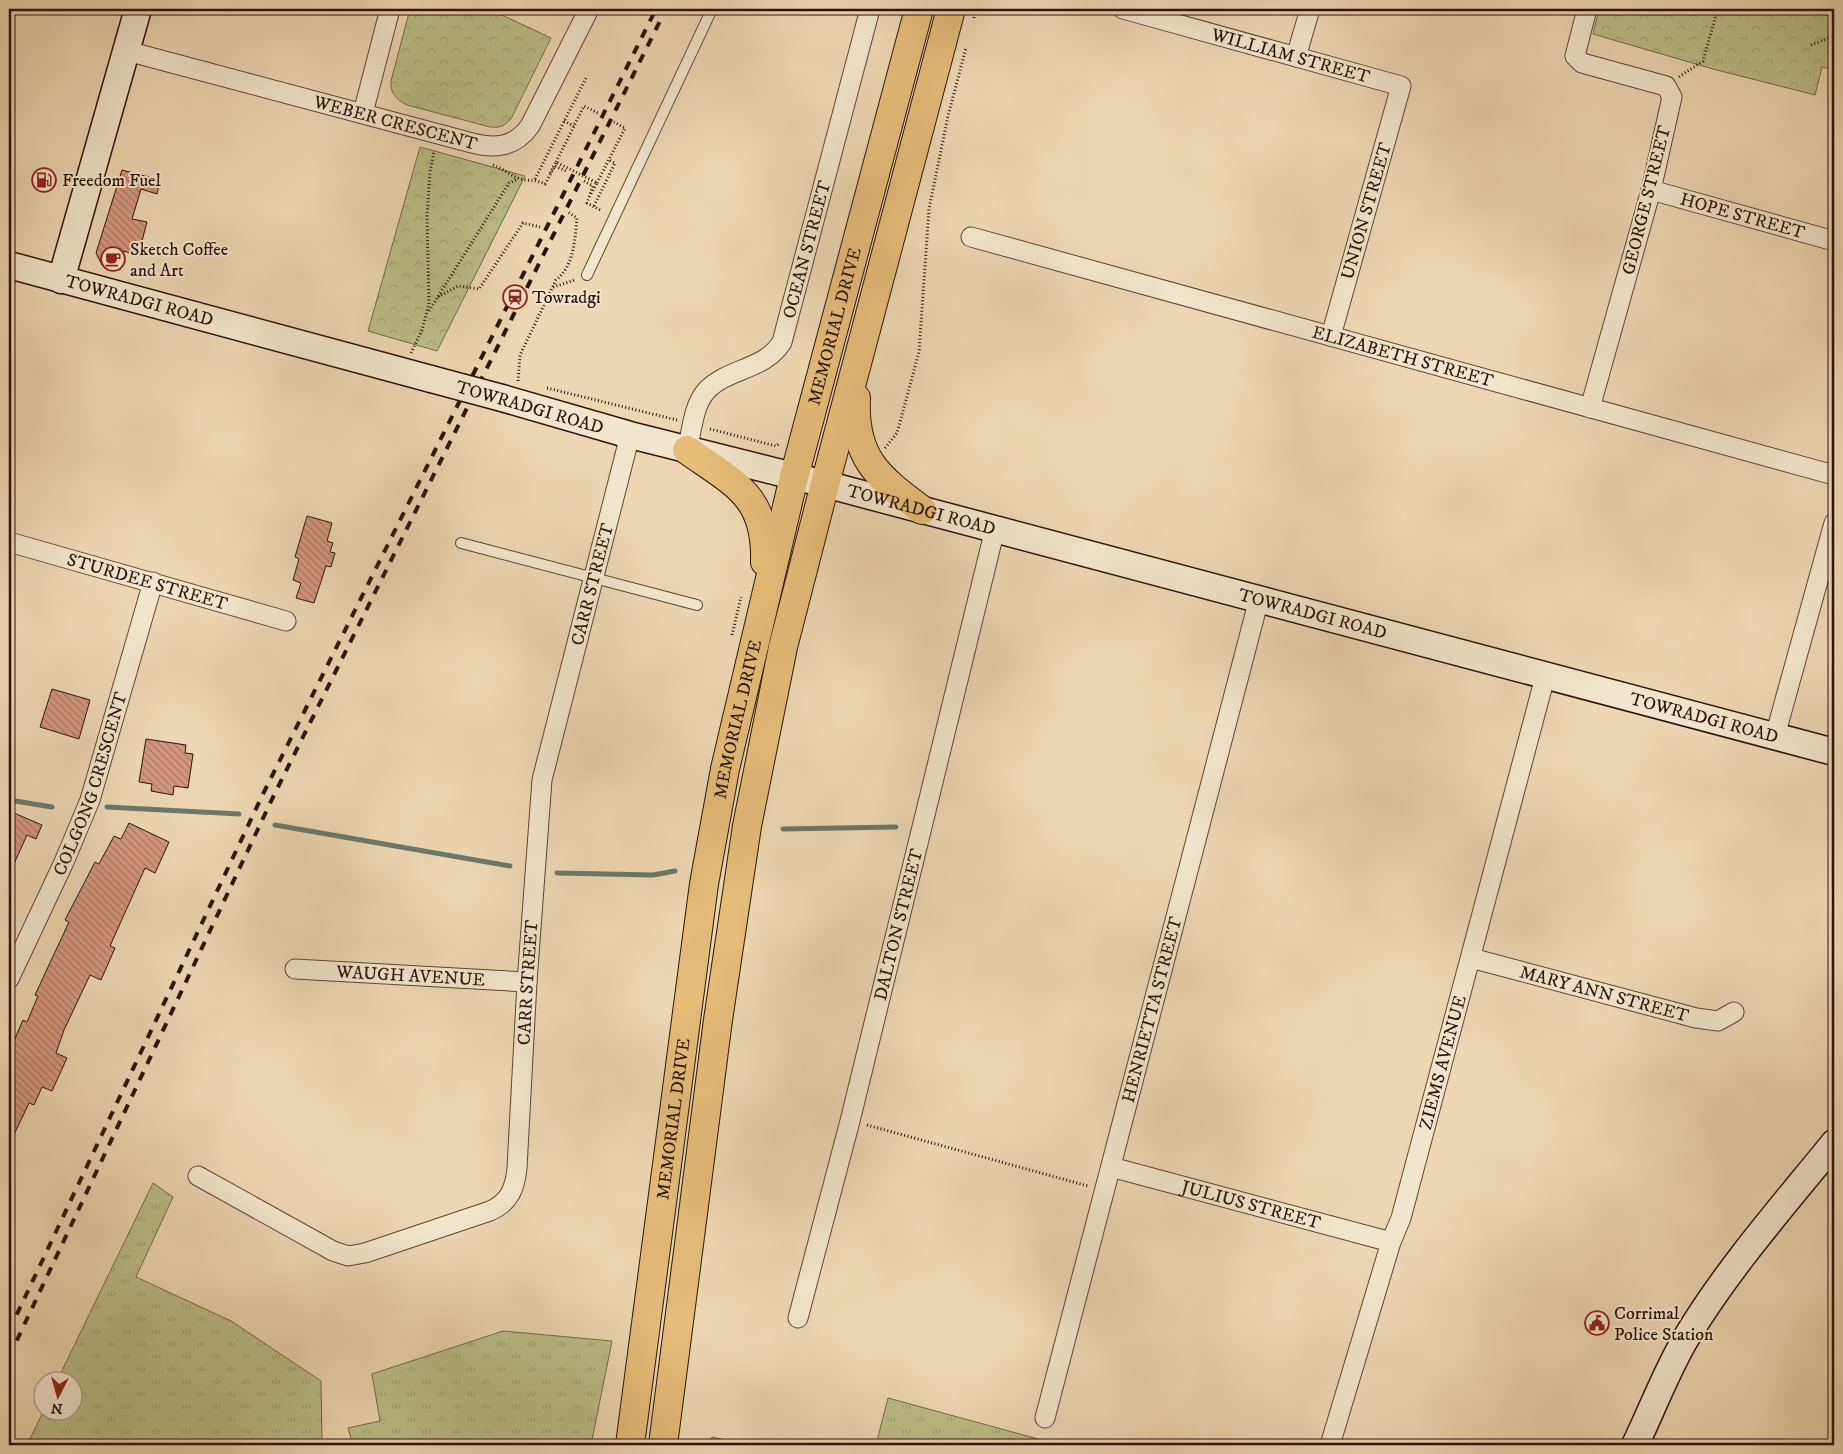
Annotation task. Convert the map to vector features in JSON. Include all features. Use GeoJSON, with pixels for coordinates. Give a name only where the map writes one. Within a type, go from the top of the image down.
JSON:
{"type":"FeatureCollection","features":[{"type":"Feature","properties":{"kind":"main road"},"geometry":{"type":"LineString","coordinates":[[61,280],[138,9]]}},
{"type":"Feature","properties":{"kind":"main road","name":"MEMORIAL DRIVE"},"geometry":{"type":"LineString","coordinates":[[630,1445],[704,884],[725,769],[794,477],[919,9]]}},
{"type":"Feature","properties":{"kind":"main road","name":"MEMORIAL DRIVE"},"geometry":{"type":"LineString","coordinates":[[662,1445],[720,1001],[747,826],[783,647],[951,9]]}},
{"type":"Feature","properties":{"kind":"main road","name":"TOWRADGI ROAD"},"geometry":{"type":"LineString","coordinates":[[9,265],[431,379],[510,393],[630,435],[690,437],[794,477],[1834,752]]}},
{"type":"Feature","properties":{"kind":"main road"},"geometry":{"type":"LineString","coordinates":[[861,347],[856,411],[860,445],[872,468],[881,478],[922,510]]}},
{"type":"Feature","properties":{"kind":"main road"},"geometry":{"type":"LineString","coordinates":[[690,437],[748,496],[760,517],[765,543],[759,620]]}},
{"type":"Feature","properties":{"kind":"main road"},"geometry":{"type":"LineString","coordinates":[[1635,1445],[1677,1355],[1699,1318],[1752,1244],[1834,1143]]}},
{"type":"Feature","properties":{"kind":"street"},"geometry":{"type":"LineString","coordinates":[[363,113],[390,9]]}},
{"type":"Feature","properties":{"kind":"street","name":"WEBER CRESCENT"},"geometry":{"type":"LineString","coordinates":[[127,51],[439,134],[496,147],[507,144],[524,134],[589,9]]}},
{"type":"Feature","properties":{"kind":"street","name":"OCEAN STREET"},"geometry":{"type":"LineString","coordinates":[[690,437],[697,408],[706,391],[722,380],[763,360],[777,349],[782,342],[870,9]]}},
{"type":"Feature","properties":{"kind":"street","name":"WILLIAM STREET"},"geometry":{"type":"LineString","coordinates":[[1123,9],[1401,86]]}},
{"type":"Feature","properties":{"kind":"street"},"geometry":{"type":"LineString","coordinates":[[1296,57],[1310,9]]}},
{"type":"Feature","properties":{"kind":"street"},"geometry":{"type":"LineString","coordinates":[[1587,9],[1575,56],[1582,63],[1666,86]]}},
{"type":"Feature","properties":{"kind":"street","name":"UNION STREET"},"geometry":{"type":"LineString","coordinates":[[1331,336],[1401,86]]}},
{"type":"Feature","properties":{"kind":"street","name":"GEORGE STREET"},"geometry":{"type":"LineString","coordinates":[[1590,408],[1651,190],[1672,97],[1666,86]]}},
{"type":"Feature","properties":{"kind":"street","name":"HOPE STREET"},"geometry":{"type":"LineString","coordinates":[[1651,190],[1834,241]]}},
{"type":"Feature","properties":{"kind":"street","name":"ELIZABETH STREET"},"geometry":{"type":"LineString","coordinates":[[971,237],[1834,475]]}},
{"type":"Feature","properties":{"kind":"street","name":"CARR STREET"},"geometry":{"type":"LineString","coordinates":[[198,1176],[333,1251],[348,1256],[365,1253],[499,1207],[511,1194],[516,1178],[527,982],[542,780],[630,435]]}},
{"type":"Feature","properties":{"kind":"street"},"geometry":{"type":"LineString","coordinates":[[1774,736],[1834,523]]}},
{"type":"Feature","properties":{"kind":"street","name":"DALTON STREET"},"geometry":{"type":"LineString","coordinates":[[798,1318],[850,1121],[995,530]]}},
{"type":"Feature","properties":{"kind":"street","name":"STURDEE STREET"},"geometry":{"type":"LineString","coordinates":[[9,542],[286,621]]}},
{"type":"Feature","properties":{"kind":"street","name":"COLGONG CRESCENT"},"geometry":{"type":"LineString","coordinates":[[9,978],[64,862],[90,800],[153,582]]}},
{"type":"Feature","properties":{"kind":"street","name":"HENRIETTA STREET"},"geometry":{"type":"LineString","coordinates":[[1045,1418],[1259,599]]}},
{"type":"Feature","properties":{"kind":"street","name":"ZIEMS AVENUE"},"geometry":{"type":"LineString","coordinates":[[1330,1445],[1391,1242],[1401,1218],[1545,676]]}},
{"type":"Feature","properties":{"kind":"street","name":"MARY ANN STREET"},"geometry":{"type":"LineString","coordinates":[[1471,958],[1696,1018],[1718,1021],[1734,1012]]}},
{"type":"Feature","properties":{"kind":"street","name":"WAUGH AVENUE"},"geometry":{"type":"LineString","coordinates":[[295,969],[527,982]]}},
{"type":"Feature","properties":{"kind":"street","name":"JULIUS STREET"},"geometry":{"type":"LineString","coordinates":[[1111,1167],[1391,1242]]}},
{"type":"Feature","properties":{"kind":"lane"},"geometry":{"type":"LineString","coordinates":[[586,275],[712,9]]}},
{"type":"Feature","properties":{"kind":"lane"},"geometry":{"type":"LineString","coordinates":[[461,543],[697,605]]}},
{"type":"Feature","properties":{"kind":"path"},"geometry":{"type":"LineString","coordinates":[[971,27],[976,9]]}},
{"type":"Feature","properties":{"kind":"path"},"geometry":{"type":"LineString","coordinates":[[1714,9],[1716,15]]}},
{"type":"Feature","properties":{"kind":"path"},"geometry":{"type":"LineString","coordinates":[[1666,86],[1703,62],[1716,15],[1720,9]]}},
{"type":"Feature","properties":{"kind":"path"},"geometry":{"type":"LineString","coordinates":[[1811,45],[1834,36]]}},
{"type":"Feature","properties":{"kind":"path"},"geometry":{"type":"LineString","coordinates":[[880,451],[891,443],[897,433],[919,352],[930,209],[948,116],[967,45]]}},
{"type":"Feature","properties":{"kind":"path"},"geometry":{"type":"LineString","coordinates":[[535,179],[587,76]]}},
{"type":"Feature","properties":{"kind":"path"},"geometry":{"type":"LineString","coordinates":[[418,357],[411,353],[434,301],[509,183],[518,179],[535,179],[545,184],[584,106],[598,113]]}},
{"type":"Feature","properties":{"kind":"path"},"geometry":{"type":"LineString","coordinates":[[564,121],[574,126]]}},
{"type":"Feature","properties":{"kind":"path"},"geometry":{"type":"LineString","coordinates":[[584,181],[594,186],[591,194],[625,128],[614,122]]}},
{"type":"Feature","properties":{"kind":"path"},"geometry":{"type":"LineString","coordinates":[[426,318],[431,290],[427,216],[428,195],[430,172],[439,134]]}},
{"type":"Feature","properties":{"kind":"path"},"geometry":{"type":"LineString","coordinates":[[594,206],[615,163],[609,160]]}},
{"type":"Feature","properties":{"kind":"path"},"geometry":{"type":"LineString","coordinates":[[484,162],[506,170],[518,179]]}},
{"type":"Feature","properties":{"kind":"path"},"geometry":{"type":"LineString","coordinates":[[556,162],[598,183]]}},
{"type":"Feature","properties":{"kind":"path"},"geometry":{"type":"LineString","coordinates":[[550,173],[556,166],[568,172]]}},
{"type":"Feature","properties":{"kind":"path"},"geometry":{"type":"LineString","coordinates":[[510,393],[520,355],[556,280],[564,273],[574,244],[577,218],[568,212]]}},
{"type":"Feature","properties":{"kind":"path"},"geometry":{"type":"LineString","coordinates":[[434,301],[446,291],[458,286],[479,289],[523,223],[540,227]]}},
{"type":"Feature","properties":{"kind":"path"},"geometry":{"type":"LineString","coordinates":[[544,388],[552,388],[690,437],[776,446],[781,442]]}},
{"type":"Feature","properties":{"kind":"path"},"geometry":{"type":"LineString","coordinates":[[730,643],[743,587]]}},
{"type":"Feature","properties":{"kind":"path"},"geometry":{"type":"LineString","coordinates":[[850,1121],[1105,1190]]}},
{"type":"Feature","properties":{"kind":"green space"},"geometry":{"type":"Polygon","coordinates":[[[410,9],[489,9],[551,38],[512,117],[505,124],[500,127],[490,127],[407,105],[397,98],[393,92],[391,81],[410,9]]]}},
{"type":"Feature","properties":{"kind":"green space"},"geometry":{"type":"Polygon","coordinates":[[[1599,9],[1834,9],[1834,70],[1822,67],[1815,95],[1713,69],[1593,34],[1599,9]]]}},
{"type":"Feature","properties":{"kind":"green space"},"geometry":{"type":"Polygon","coordinates":[[[420,147],[525,176],[437,351],[368,331],[420,147]]]}},
{"type":"Feature","properties":{"kind":"green space"},"geometry":{"type":"Polygon","coordinates":[[[153,1183],[173,1197],[136,1277],[231,1321],[321,1381],[322,1445],[27,1445],[38,1422],[82,1422],[82,1372],[61,1372],[153,1183]]]}},
{"type":"Feature","properties":{"kind":"green space"},"geometry":{"type":"Polygon","coordinates":[[[503,1331],[612,1341],[591,1445],[353,1445],[348,1428],[380,1421],[372,1374],[503,1331]]]}},
{"type":"Feature","properties":{"kind":"green space"},"geometry":{"type":"Polygon","coordinates":[[[888,1398],[1060,1445],[876,1445],[888,1398]]]}},
{"type":"Feature","properties":{"kind":"green space"},"geometry":{"type":"Polygon","coordinates":[[[712,1437],[748,1445],[708,1445],[712,1437]]]}},
{"type":"Feature","properties":{"kind":"building"},"geometry":{"type":"Polygon","coordinates":[[[122,170],[160,180],[157,194],[141,189],[132,219],[147,222],[138,256],[124,251],[120,270],[102,265],[96,253],[122,170]]]}},
{"type":"Feature","properties":{"kind":"building"},"geometry":{"type":"Polygon","coordinates":[[[307,516],[332,523],[327,541],[333,543],[330,552],[335,553],[331,567],[326,566],[314,603],[296,598],[301,583],[293,580],[299,559],[295,557],[307,516]]]}},
{"type":"Feature","properties":{"kind":"building"},"geometry":{"type":"Polygon","coordinates":[[[52,689],[90,700],[79,739],[40,727],[52,689]]]}},
{"type":"Feature","properties":{"kind":"building"},"geometry":{"type":"Polygon","coordinates":[[[146,739],[186,745],[185,753],[193,754],[188,788],[174,786],[173,795],[151,791],[152,784],[139,782],[146,739]]]}},
{"type":"Feature","properties":{"kind":"building"},"geometry":{"type":"Polygon","coordinates":[[[9,811],[42,825],[36,839],[27,835],[9,875],[9,811]]]}},
{"type":"Feature","properties":{"kind":"building"},"geometry":{"type":"Polygon","coordinates":[[[129,823],[169,842],[155,873],[145,868],[110,946],[115,948],[101,980],[90,975],[64,1030],[56,1053],[67,1058],[52,1091],[42,1087],[34,1105],[29,1103],[9,1145],[9,1052],[23,1020],[27,1022],[38,996],[35,995],[69,922],[65,920],[95,862],[99,864],[114,836],[121,839],[129,823]]]}},
{"type":"Feature","properties":{"kind":"waterway"},"geometry":{"type":"LineString","coordinates":[[9,800],[52,807]]}},
{"type":"Feature","properties":{"kind":"waterway"},"geometry":{"type":"LineString","coordinates":[[107,807],[239,814]]}},
{"type":"Feature","properties":{"kind":"waterway"},"geometry":{"type":"LineString","coordinates":[[275,825],[510,866]]}},
{"type":"Feature","properties":{"kind":"waterway"},"geometry":{"type":"LineString","coordinates":[[783,829],[896,827]]}},
{"type":"Feature","properties":{"kind":"waterway"},"geometry":{"type":"LineString","coordinates":[[557,873],[653,875],[675,871]]}},
{"type":"Feature","properties":{"kind":"railway"},"geometry":{"type":"LineString","coordinates":[[9,1331],[263,794],[656,9]]}},
{"type":"Feature","properties":{"kind":"railway"},"geometry":{"type":"LineString","coordinates":[[9,1357],[274,795],[666,9]]}},
{"type":"Feature","properties":{"kind":"place","name":"Freedom Fuel"},"geometry":{"type":"Point","coordinates":[44,180]}},
{"type":"Feature","properties":{"kind":"place","name":"Sketch Coffee and Art"},"geometry":{"type":"Point","coordinates":[113,259]}},
{"type":"Feature","properties":{"kind":"place","name":"Towradgi"},"geometry":{"type":"Point","coordinates":[515,297]}},
{"type":"Feature","properties":{"kind":"place","name":"Corrimal Police Station"},"geometry":{"type":"Point","coordinates":[1597,1323]}}]}
